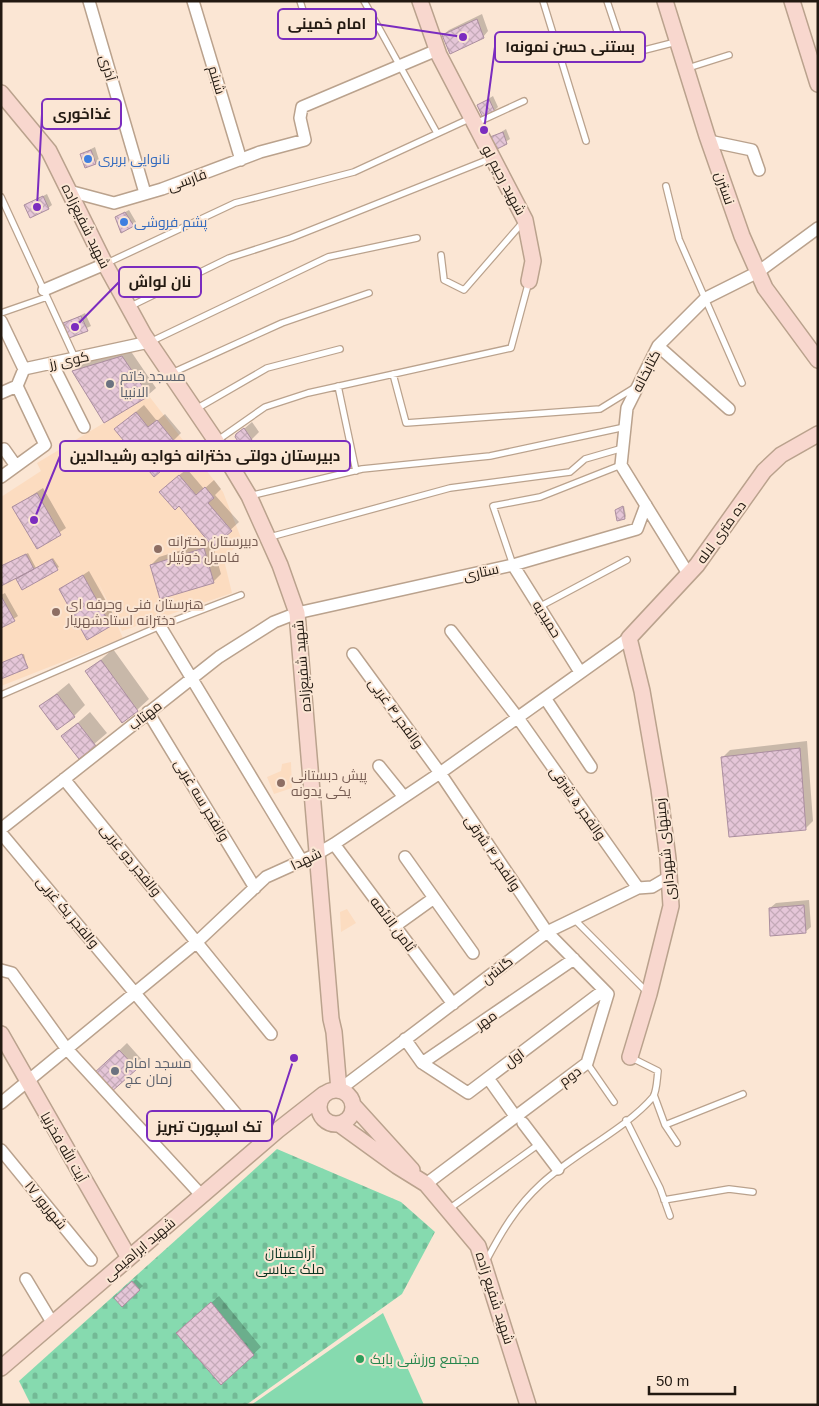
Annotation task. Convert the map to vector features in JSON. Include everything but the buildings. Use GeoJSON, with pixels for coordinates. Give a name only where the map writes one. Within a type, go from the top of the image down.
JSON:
{"type":"FeatureCollection","features":[{"type":"Feature","properties":{"kind":"street","name":"آذری"},"geometry":{"type":"LineString","coordinates":[[89,1],[145,193]]}},
{"type":"Feature","properties":{"kind":"street","name":"شبنم"},"geometry":{"type":"LineString","coordinates":[[193,1],[241,160]]}},
{"type":"Feature","properties":{"kind":"street","name":"شهید رحیم لو"},"geometry":{"type":"LineString","coordinates":[[420,1],[437,50],[525,220],[533,261],[530,281]]}},
{"type":"Feature","properties":{"kind":"street","name":"نسترن"},"geometry":{"type":"LineString","coordinates":[[664,1],[742,236],[765,288],[818,360]]}},
{"type":"Feature","properties":{"kind":"street"},"geometry":{"type":"LineString","coordinates":[[792,1],[818,84]]}},
{"type":"Feature","properties":{"kind":"street"},"geometry":{"type":"LineString","coordinates":[[398,66],[437,50]]}},
{"type":"Feature","properties":{"kind":"street","name":"فارسی"},"geometry":{"type":"LineString","coordinates":[[69,191],[114,203],[260,152],[304,140],[300,118],[302,107],[398,66]]}},
{"type":"Feature","properties":{"kind":"street","name":"شهید شفیع‌زاده"},"geometry":{"type":"LineString","coordinates":[[1,93],[49,152],[128,308],[169,374],[216,441],[249,496],[268,537],[297,613],[331,1019],[334,1032],[332,1092]]}},
{"type":"Feature","properties":{"kind":"street"},"geometry":{"type":"LineString","coordinates":[[709,140],[752,150],[759,170]]}},
{"type":"Feature","properties":{"kind":"street","name":"کتابخانه"},"geometry":{"type":"LineString","coordinates":[[621,465],[627,408],[658,346],[706,298],[758,272],[816,233]]}},
{"type":"Feature","properties":{"kind":"street"},"geometry":{"type":"LineString","coordinates":[[46,293],[105,264]]}},
{"type":"Feature","properties":{"kind":"street"},"geometry":{"type":"LineString","coordinates":[[1,320],[24,369],[17,386],[1,393]]}},
{"type":"Feature","properties":{"kind":"street","name":"کوی رز"},"geometry":{"type":"LineString","coordinates":[[24,369],[149,342]]}},
{"type":"Feature","properties":{"kind":"street"},"geometry":{"type":"LineString","coordinates":[[658,346],[729,409]]}},
{"type":"Feature","properties":{"kind":"street"},"geometry":{"type":"LineString","coordinates":[[52,363],[84,427]]}},
{"type":"Feature","properties":{"kind":"street"},"geometry":{"type":"LineString","coordinates":[[1,477],[45,445],[17,386]]}},
{"type":"Feature","properties":{"kind":"street","name":"ده متری لاله"},"geometry":{"type":"LineString","coordinates":[[629,638],[689,575],[718,538],[764,471],[781,455],[818,434]]}},
{"type":"Feature","properties":{"kind":"street"},"geometry":{"type":"LineString","coordinates":[[4,449],[16,466]]}},
{"type":"Feature","properties":{"kind":"street"},"geometry":{"type":"LineString","coordinates":[[621,465],[689,575]]}},
{"type":"Feature","properties":{"kind":"street","name":"ستاری"},"geometry":{"type":"LineString","coordinates":[[297,613],[513,565],[637,529],[646,505]]}},
{"type":"Feature","properties":{"kind":"street","name":"حمیدیه"},"geometry":{"type":"LineString","coordinates":[[513,565],[580,672]]}},
{"type":"Feature","properties":{"kind":"street","name":"مهتاب"},"geometry":{"type":"LineString","coordinates":[[1,831],[191,678],[249,637],[274,622],[297,613]]}},
{"type":"Feature","properties":{"kind":"street"},"geometry":{"type":"LineString","coordinates":[[160,626],[302,861]]}},
{"type":"Feature","properties":{"kind":"street","name":"والفجر ۵ شرقی"},"geometry":{"type":"LineString","coordinates":[[451,631],[518,718],[638,888]]}},
{"type":"Feature","properties":{"kind":"street","name":"شهدا"},"geometry":{"type":"LineString","coordinates":[[1,1103],[198,941],[266,877],[317,854],[334,844],[440,773],[629,638]]}},
{"type":"Feature","properties":{"kind":"street","name":"زمینهای شهرداری"},"geometry":{"type":"LineString","coordinates":[[629,638],[642,690],[653,753],[670,877],[671,906],[650,994],[630,1057]]}},
{"type":"Feature","properties":{"kind":"street","name":"والفجر ۴ غربی"},"geometry":{"type":"LineString","coordinates":[[353,654],[440,773]]}},
{"type":"Feature","properties":{"kind":"street"},"geometry":{"type":"LineString","coordinates":[[545,698],[592,766]]}},
{"type":"Feature","properties":{"kind":"street","name":"والفجر سه غربی"},"geometry":{"type":"LineString","coordinates":[[148,712],[255,888]]}},
{"type":"Feature","properties":{"kind":"street"},"geometry":{"type":"LineString","coordinates":[[379,766],[404,797]]}},
{"type":"Feature","properties":{"kind":"street","name":"والفجر ۴ شرقی"},"geometry":{"type":"LineString","coordinates":[[440,773],[547,932]]}},
{"type":"Feature","properties":{"kind":"street","name":"والفجر دو غربی"},"geometry":{"type":"LineString","coordinates":[[64,779],[198,941],[271,1034]]}},
{"type":"Feature","properties":{"kind":"street","name":"والفجر یک غربی"},"geometry":{"type":"LineString","coordinates":[[1,831],[262,1145]]}},
{"type":"Feature","properties":{"kind":"street","name":"ثامن الائمه"},"geometry":{"type":"LineString","coordinates":[[334,844],[453,1004]]}},
{"type":"Feature","properties":{"kind":"street"},"geometry":{"type":"LineString","coordinates":[[404,857],[473,953]]}},
{"type":"Feature","properties":{"kind":"street","name":"گلشن"},"geometry":{"type":"LineString","coordinates":[[332,1092],[453,1004],[547,932],[638,888],[652,887],[670,877]]}},
{"type":"Feature","properties":{"kind":"street"},"geometry":{"type":"LineString","coordinates":[[395,926],[434,898]]}},
{"type":"Feature","properties":{"kind":"street"},"geometry":{"type":"LineString","coordinates":[[547,932],[604,990]]}},
{"type":"Feature","properties":{"kind":"street","name":"مهر"},"geometry":{"type":"LineString","coordinates":[[422,1063],[574,959]]}},
{"type":"Feature","properties":{"kind":"street"},"geometry":{"type":"LineString","coordinates":[[1,970],[12,973],[66,1048],[202,1196]]}},
{"type":"Feature","properties":{"kind":"street","name":"دوم"},"geometry":{"type":"LineString","coordinates":[[423,1182],[519,1119],[587,1063],[608,994],[604,990]]}},
{"type":"Feature","properties":{"kind":"street","name":"اول"},"geometry":{"type":"LineString","coordinates":[[422,1063],[468,1093],[604,990]]}},
{"type":"Feature","properties":{"kind":"street","name":"آیت الله فخرنیا"},"geometry":{"type":"LineString","coordinates":[[1,1034],[129,1258]]}},
{"type":"Feature","properties":{"kind":"street"},"geometry":{"type":"LineString","coordinates":[[405,1039],[422,1063]]}},
{"type":"Feature","properties":{"kind":"street"},"geometry":{"type":"LineString","coordinates":[[488,1078],[558,1168]]}},
{"type":"Feature","properties":{"kind":"street"},"geometry":{"type":"LineString","coordinates":[[332,1092],[348,1095],[353,1105],[351,1115],[339,1124],[330,1123],[321,1114],[319,1104],[332,1092]]}},
{"type":"Feature","properties":{"kind":"street","name":"شهید ابراهیمی"},"geometry":{"type":"LineString","coordinates":[[1,1368],[278,1130],[332,1092]]}},
{"type":"Feature","properties":{"kind":"street","name":"شهید شفیع زاده"},"geometry":{"type":"LineString","coordinates":[[353,1105],[449,1209],[478,1246],[528,1405]]}},
{"type":"Feature","properties":{"kind":"street","name":"شهید ابراهیمی"},"geometry":{"type":"LineString","coordinates":[[278,1130],[321,1114]]}},
{"type":"Feature","properties":{"kind":"street","name":"شهید شفیع زاده"},"geometry":{"type":"LineString","coordinates":[[339,1124],[423,1182]]}},
{"type":"Feature","properties":{"kind":"street","name":"۱۷ شهریور"},"geometry":{"type":"LineString","coordinates":[[1,1150],[91,1260]]}},
{"type":"Feature","properties":{"kind":"street"},"geometry":{"type":"LineString","coordinates":[[26,1280],[53,1324]]}},
{"type":"Feature","properties":{"kind":"lane"},"geometry":{"type":"LineString","coordinates":[[300,1],[308,26]]}},
{"type":"Feature","properties":{"kind":"lane"},"geometry":{"type":"LineString","coordinates":[[364,1],[398,66],[437,133]]}},
{"type":"Feature","properties":{"kind":"lane"},"geometry":{"type":"LineString","coordinates":[[542,1],[586,141]]}},
{"type":"Feature","properties":{"kind":"lane"},"geometry":{"type":"LineString","coordinates":[[607,1],[621,43],[628,40],[633,53],[677,42]]}},
{"type":"Feature","properties":{"kind":"lane"},"geometry":{"type":"LineString","coordinates":[[686,69],[730,55]]}},
{"type":"Feature","properties":{"kind":"lane"},"geometry":{"type":"LineString","coordinates":[[105,264],[235,204],[354,172],[437,133],[524,101]]}},
{"type":"Feature","properties":{"kind":"lane"},"geometry":{"type":"LineString","coordinates":[[128,308],[229,258],[291,238],[492,158]]}},
{"type":"Feature","properties":{"kind":"lane"},"geometry":{"type":"LineString","coordinates":[[666,186],[679,239],[742,383]]}},
{"type":"Feature","properties":{"kind":"lane"},"geometry":{"type":"LineString","coordinates":[[2,197],[75,358]]}},
{"type":"Feature","properties":{"kind":"lane"},"geometry":{"type":"LineString","coordinates":[[441,255],[444,280],[464,290],[525,220]]}},
{"type":"Feature","properties":{"kind":"lane"},"geometry":{"type":"LineString","coordinates":[[149,342],[328,257],[417,238]]}},
{"type":"Feature","properties":{"kind":"lane"},"geometry":{"type":"LineString","coordinates":[[216,441],[265,407],[338,386],[511,348],[530,281]]}},
{"type":"Feature","properties":{"kind":"lane"},"geometry":{"type":"LineString","coordinates":[[1,313],[46,293]]}},
{"type":"Feature","properties":{"kind":"lane"},"geometry":{"type":"LineString","coordinates":[[169,374],[282,323],[370,293]]}},
{"type":"Feature","properties":{"kind":"lane"},"geometry":{"type":"LineString","coordinates":[[193,410],[267,368],[340,349]]}},
{"type":"Feature","properties":{"kind":"lane"},"geometry":{"type":"LineString","coordinates":[[393,374],[406,423],[600,409],[638,386]]}},
{"type":"Feature","properties":{"kind":"lane"},"geometry":{"type":"LineString","coordinates":[[338,386],[356,471]]}},
{"type":"Feature","properties":{"kind":"lane"},"geometry":{"type":"LineString","coordinates":[[249,496],[356,471],[490,456],[625,428]]}},
{"type":"Feature","properties":{"kind":"lane"},"geometry":{"type":"LineString","coordinates":[[268,537],[450,488],[570,472],[585,459],[623,448]]}},
{"type":"Feature","properties":{"kind":"lane"},"geometry":{"type":"LineString","coordinates":[[513,565],[492,506],[540,497],[621,465]]}},
{"type":"Feature","properties":{"kind":"lane"},"geometry":{"type":"LineString","coordinates":[[539,607],[628,560]]}},
{"type":"Feature","properties":{"kind":"lane"},"geometry":{"type":"LineString","coordinates":[[1,696],[160,626],[241,595]]}},
{"type":"Feature","properties":{"kind":"lane"},"geometry":{"type":"LineString","coordinates":[[574,919],[650,994]]}},
{"type":"Feature","properties":{"kind":"lane"},"geometry":{"type":"LineString","coordinates":[[630,1057],[658,1071],[654,1095],[665,1125],[677,1143]]}},
{"type":"Feature","properties":{"kind":"lane"},"geometry":{"type":"LineString","coordinates":[[587,1063],[614,1102]]}},
{"type":"Feature","properties":{"kind":"lane"},"geometry":{"type":"LineString","coordinates":[[665,1125],[743,1094]]}},
{"type":"Feature","properties":{"kind":"lane"},"geometry":{"type":"LineString","coordinates":[[484,1265],[517,1208],[558,1168],[626,1120],[654,1095]]}},
{"type":"Feature","properties":{"kind":"lane"},"geometry":{"type":"LineString","coordinates":[[626,1120],[670,1216]]}},
{"type":"Feature","properties":{"kind":"lane"},"geometry":{"type":"LineString","coordinates":[[449,1209],[539,1144]]}},
{"type":"Feature","properties":{"kind":"lane"},"geometry":{"type":"LineString","coordinates":[[664,1200],[729,1189],[753,1192]]}},
{"type":"Feature","properties":{"kind":"shaded area"},"geometry":{"type":"Polygon","coordinates":[[[149,396],[223,492],[243,543],[223,556],[232,593],[122,631],[96,578],[123,638],[1,686],[1,497],[41,471],[37,463],[149,396]]]}},
{"type":"Feature","properties":{"kind":"shaded area","name":"پیش دبستانی یکی یدونه"},"geometry":{"type":"Polygon","coordinates":[[[291,762],[292,788],[274,794],[267,777],[281,771],[282,764],[291,762]]]}},
{"type":"Feature","properties":{"kind":"shaded area"},"geometry":{"type":"Polygon","coordinates":[[[347,909],[356,923],[341,932],[340,912],[347,909]]]}},
{"type":"Feature","properties":{"kind":"green space","name":"آرامستان ملک عباسی"},"geometry":{"type":"Polygon","coordinates":[[[277,1149],[401,1202],[435,1232],[402,1294],[246,1405],[31,1405],[19,1381],[277,1149]]]}},
{"type":"Feature","properties":{"kind":"green space","name":"مجتمع ورزشی بابک"},"geometry":{"type":"Polygon","coordinates":[[[383,1313],[424,1405],[251,1405],[383,1313]]]}},
{"type":"Feature","properties":{"kind":"place","name":"امام خمینی"},"geometry":{"type":"Point","coordinates":[463,37]}},
{"type":"Feature","properties":{"kind":"place","name":"بستنی حسن نمونه۱"},"geometry":{"type":"Point","coordinates":[484,130]}},
{"type":"Feature","properties":{"kind":"place","name":"نانوایی بربری"},"geometry":{"type":"Point","coordinates":[88,159]}},
{"type":"Feature","properties":{"kind":"place","name":"غذاخوری"},"geometry":{"type":"Point","coordinates":[37,207]}},
{"type":"Feature","properties":{"kind":"place","name":"پشم فروشی"},"geometry":{"type":"Point","coordinates":[124,222]}},
{"type":"Feature","properties":{"kind":"place","name":"نان لواش"},"geometry":{"type":"Point","coordinates":[75,327]}},
{"type":"Feature","properties":{"kind":"place","name":"مسجد خاتم الانبیا"},"geometry":{"type":"Point","coordinates":[110,384]}},
{"type":"Feature","properties":{"kind":"place","name":"دبیرستان دولتی دخترانه خواجه رشیدالدین"},"geometry":{"type":"Point","coordinates":[34,520]}},
{"type":"Feature","properties":{"kind":"place","name":"دبیرستان دخترانه فامیل خوئیلر"},"geometry":{"type":"Point","coordinates":[158,549]}},
{"type":"Feature","properties":{"kind":"place","name":"هنرستان فنی وحرفه ای دخترانه استادشهریار"},"geometry":{"type":"Point","coordinates":[56,612]}},
{"type":"Feature","properties":{"kind":"place","name":"پیش دبستانی یکی یدونه"},"geometry":{"type":"Point","coordinates":[281,783]}},
{"type":"Feature","properties":{"kind":"place","name":"تک اسپورت تبریز"},"geometry":{"type":"Point","coordinates":[294,1058]}},
{"type":"Feature","properties":{"kind":"place","name":"مسجد امام زمان عج"},"geometry":{"type":"Point","coordinates":[115,1071]}},
{"type":"Feature","properties":{"kind":"place","name":"مجتمع ورزشی بابک"},"geometry":{"type":"Point","coordinates":[360,1359]}}]}
